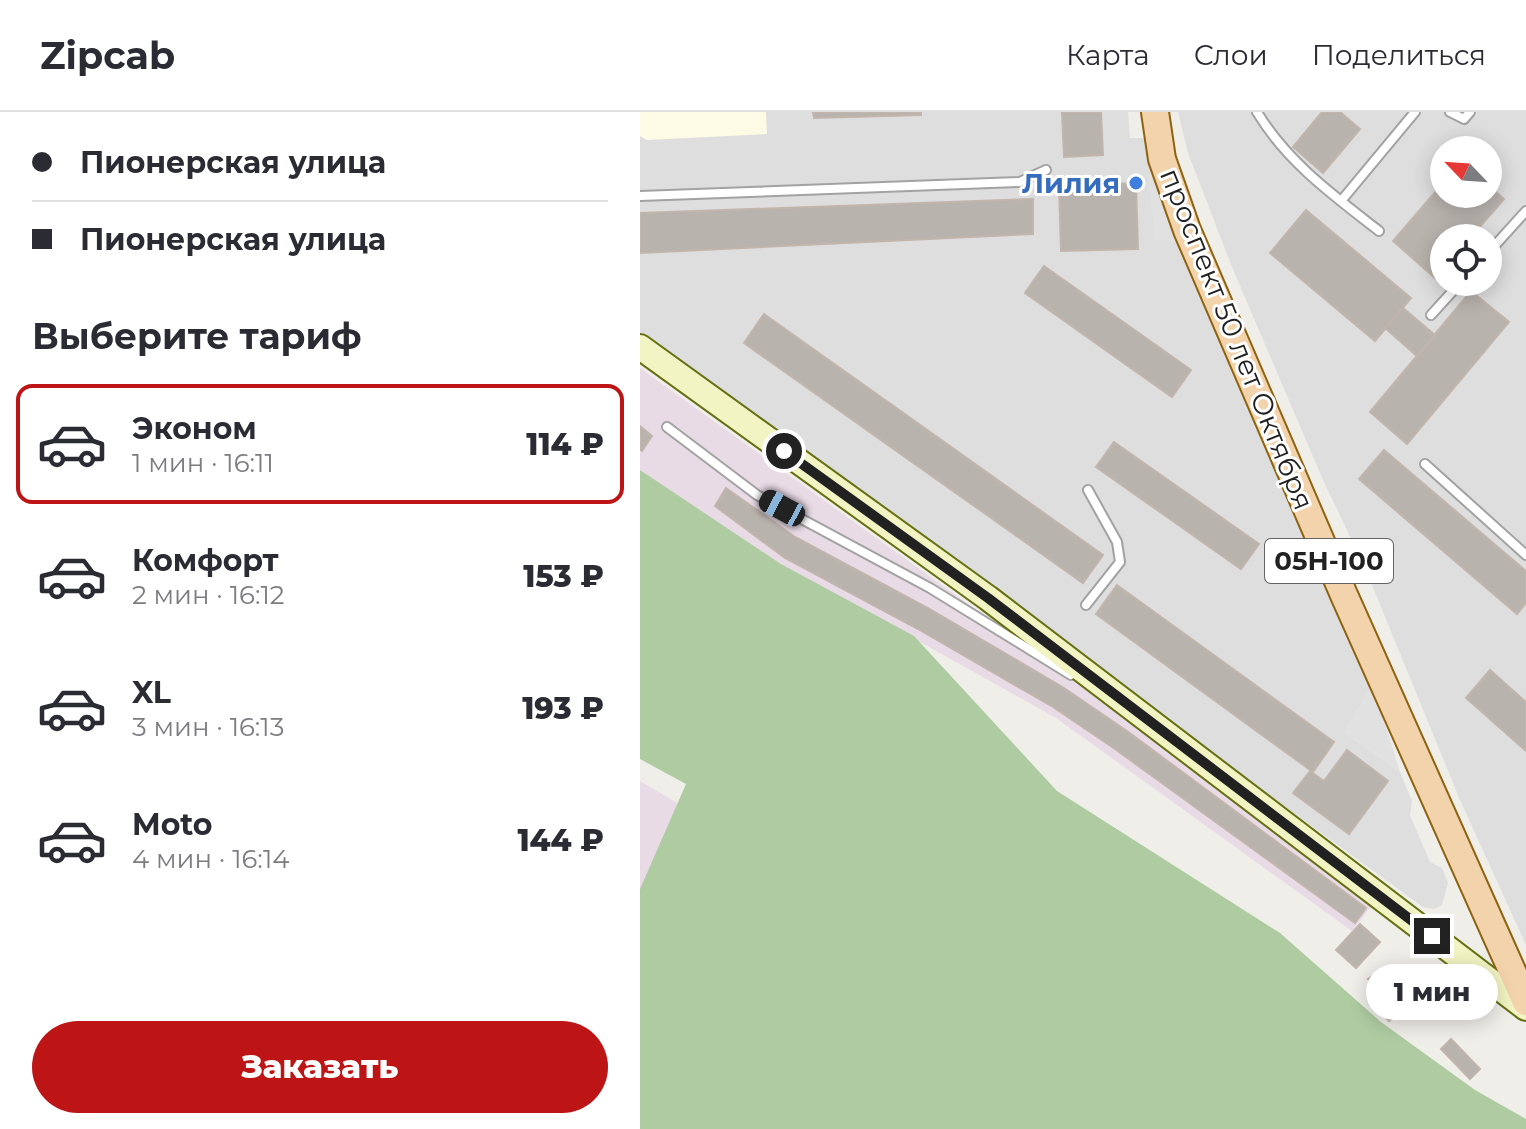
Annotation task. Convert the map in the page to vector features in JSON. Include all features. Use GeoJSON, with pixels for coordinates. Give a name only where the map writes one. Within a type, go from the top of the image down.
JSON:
{"type":"FeatureCollection","features":[{"type":"Feature","properties":{"kind":"main road","name":"проспект 50 лет Октября"},"geometry":{"type":"LineString","coordinates":[[1155,112],[1162,159],[1187,230],[1381,680],[1526,1005]]}},
{"type":"Feature","properties":{"kind":"main road"},"geometry":{"type":"LineString","coordinates":[[640,347],[988,598],[1526,1005]]}},
{"type":"Feature","properties":{"kind":"lane"},"geometry":{"type":"LineString","coordinates":[[1257,112],[1273,137],[1341,201],[1379,231]]}},
{"type":"Feature","properties":{"kind":"lane"},"geometry":{"type":"LineString","coordinates":[[1341,201],[1415,112]]}},
{"type":"Feature","properties":{"kind":"lane"},"geometry":{"type":"LineString","coordinates":[[1450,112],[1464,119],[1470,112]]}},
{"type":"Feature","properties":{"kind":"lane"},"geometry":{"type":"LineString","coordinates":[[640,196],[1020,182],[1046,170]]}},
{"type":"Feature","properties":{"kind":"lane"},"geometry":{"type":"LineString","coordinates":[[1502,238],[1526,211]]}},
{"type":"Feature","properties":{"kind":"lane"},"geometry":{"type":"LineString","coordinates":[[1431,315],[1448,296]]}},
{"type":"Feature","properties":{"kind":"lane"},"geometry":{"type":"LineString","coordinates":[[667,427],[757,495],[930,588],[1174,739]]}},
{"type":"Feature","properties":{"kind":"lane"},"geometry":{"type":"LineString","coordinates":[[1425,464],[1526,555]]}},
{"type":"Feature","properties":{"kind":"lane"},"geometry":{"type":"LineString","coordinates":[[1086,605],[1120,562],[1117,542],[1088,490]]}},
{"type":"Feature","properties":{"kind":"shaded area"},"geometry":{"type":"Polygon","coordinates":[[[640,112],[1128,112],[1130,138],[1147,138],[1159,174],[1148,176],[1182,241],[1373,685],[1344,732],[1400,772],[1412,801],[1410,815],[1430,862],[1442,868],[1448,883],[1442,905],[1434,909],[1423,907],[640,338],[640,112]]]}},
{"type":"Feature","properties":{"kind":"shaded area"},"geometry":{"type":"Polygon","coordinates":[[[640,112],[766,112],[767,134],[647,140],[640,136],[640,112]]]}},
{"type":"Feature","properties":{"kind":"shaded area"},"geometry":{"type":"Polygon","coordinates":[[[1178,112],[1526,112],[1526,945],[1460,800],[1365,568],[1323,480],[1232,267],[1188,153],[1178,112]]]}},
{"type":"Feature","properties":{"kind":"shaded area"},"geometry":{"type":"Polygon","coordinates":[[[1159,174],[1182,241],[1155,240],[1148,176],[1159,174]]]}},
{"type":"Feature","properties":{"kind":"shaded area"},"geometry":{"type":"Polygon","coordinates":[[[640,368],[1117,711],[1373,904],[1352,931],[1056,718],[781,564],[645,474],[640,469],[640,368]]]}},
{"type":"Feature","properties":{"kind":"shaded area"},"geometry":{"type":"Polygon","coordinates":[[[1373,685],[1400,772],[1344,732],[1373,685]]]}},
{"type":"Feature","properties":{"kind":"shaded area"},"geometry":{"type":"Polygon","coordinates":[[[640,781],[684,807],[640,898],[640,781]]]}},
{"type":"Feature","properties":{"kind":"green space"},"geometry":{"type":"Polygon","coordinates":[[[640,470],[781,564],[914,636],[1057,791],[1280,933],[1381,1022],[1475,1090],[1526,1119],[1526,1129],[640,1129],[640,889],[686,784],[640,759],[640,470]]]}},
{"type":"Feature","properties":{"kind":"building"},"geometry":{"type":"Polygon","coordinates":[[[813,112],[921,112],[921,115],[814,118],[813,112]]]}},
{"type":"Feature","properties":{"kind":"building"},"geometry":{"type":"Polygon","coordinates":[[[1062,112],[1101,112],[1103,155],[1064,157],[1062,112]]]}},
{"type":"Feature","properties":{"kind":"building"},"geometry":{"type":"Polygon","coordinates":[[[1322,112],[1340,112],[1360,129],[1323,173],[1293,147],[1322,112]]]}},
{"type":"Feature","properties":{"kind":"building"},"geometry":{"type":"Polygon","coordinates":[[[1136,183],[1138,249],[1061,251],[1059,186],[1136,183]]]}},
{"type":"Feature","properties":{"kind":"building"},"geometry":{"type":"Polygon","coordinates":[[[1430,198],[1430,208],[1496,208],[1482,224],[1430,224],[1430,274],[1393,241],[1430,198]]]}},
{"type":"Feature","properties":{"kind":"building"},"geometry":{"type":"Polygon","coordinates":[[[1033,199],[1033,234],[640,253],[640,213],[1033,199]]]}},
{"type":"Feature","properties":{"kind":"building"},"geometry":{"type":"Polygon","coordinates":[[[1306,210],[1411,298],[1375,341],[1270,253],[1306,210]]]}},
{"type":"Feature","properties":{"kind":"building"},"geometry":{"type":"Polygon","coordinates":[[[1044,266],[1191,370],[1172,397],[1025,293],[1044,266]]]}},
{"type":"Feature","properties":{"kind":"building"},"geometry":{"type":"Polygon","coordinates":[[[1467,296],[1477,296],[1509,322],[1407,444],[1370,412],[1467,296]]]}},
{"type":"Feature","properties":{"kind":"building"},"geometry":{"type":"Polygon","coordinates":[[[1403,308],[1435,335],[1417,356],[1385,328],[1403,308]]]}},
{"type":"Feature","properties":{"kind":"building"},"geometry":{"type":"Polygon","coordinates":[[[764,314],[1103,555],[1083,583],[744,343],[764,314]]]}},
{"type":"Feature","properties":{"kind":"building"},"geometry":{"type":"Polygon","coordinates":[[[640,426],[652,436],[642,451],[640,449],[640,426]]]}},
{"type":"Feature","properties":{"kind":"building"},"geometry":{"type":"Polygon","coordinates":[[[1114,442],[1259,544],[1241,569],[1096,467],[1114,442]]]}},
{"type":"Feature","properties":{"kind":"building"},"geometry":{"type":"Polygon","coordinates":[[[1384,450],[1526,571],[1526,603],[1517,614],[1359,479],[1384,450]]]}},
{"type":"Feature","properties":{"kind":"building"},"geometry":{"type":"Polygon","coordinates":[[[726,488],[795,537],[928,608],[1064,688],[1366,908],[1355,923],[1053,707],[918,629],[785,558],[715,506],[726,488]]]}},
{"type":"Feature","properties":{"kind":"building"},"geometry":{"type":"Polygon","coordinates":[[[1117,585],[1334,742],[1313,772],[1096,614],[1117,585]]]}},
{"type":"Feature","properties":{"kind":"building"},"geometry":{"type":"Polygon","coordinates":[[[1490,670],[1526,702],[1526,751],[1466,698],[1490,670]]]}},
{"type":"Feature","properties":{"kind":"building"},"geometry":{"type":"Polygon","coordinates":[[[1347,750],[1388,781],[1349,834],[1293,793],[1310,771],[1324,781],[1347,750]]]}},
{"type":"Feature","properties":{"kind":"building"},"geometry":{"type":"Polygon","coordinates":[[[1360,924],[1380,942],[1356,968],[1336,950],[1360,924]]]}},
{"type":"Feature","properties":{"kind":"building"},"geometry":{"type":"Polygon","coordinates":[[[1377,973],[1392,992],[1384,999],[1368,979],[1377,973]]]}},
{"type":"Feature","properties":{"kind":"building"},"geometry":{"type":"Polygon","coordinates":[[[1403,993],[1411,1002],[1389,1021],[1381,1011],[1403,993]]]}},
{"type":"Feature","properties":{"kind":"building"},"geometry":{"type":"Polygon","coordinates":[[[1451,1039],[1480,1069],[1470,1079],[1441,1049],[1451,1039]]]}},
{"type":"Feature","properties":{"kind":"place","name":"Лилия"},"geometry":{"type":"Point","coordinates":[1136,183]}},
{"type":"Feature","properties":{"kind":"route"},"geometry":{"type":"LineString","coordinates":[[784,451],[988,598],[1432,936]]}}]}
